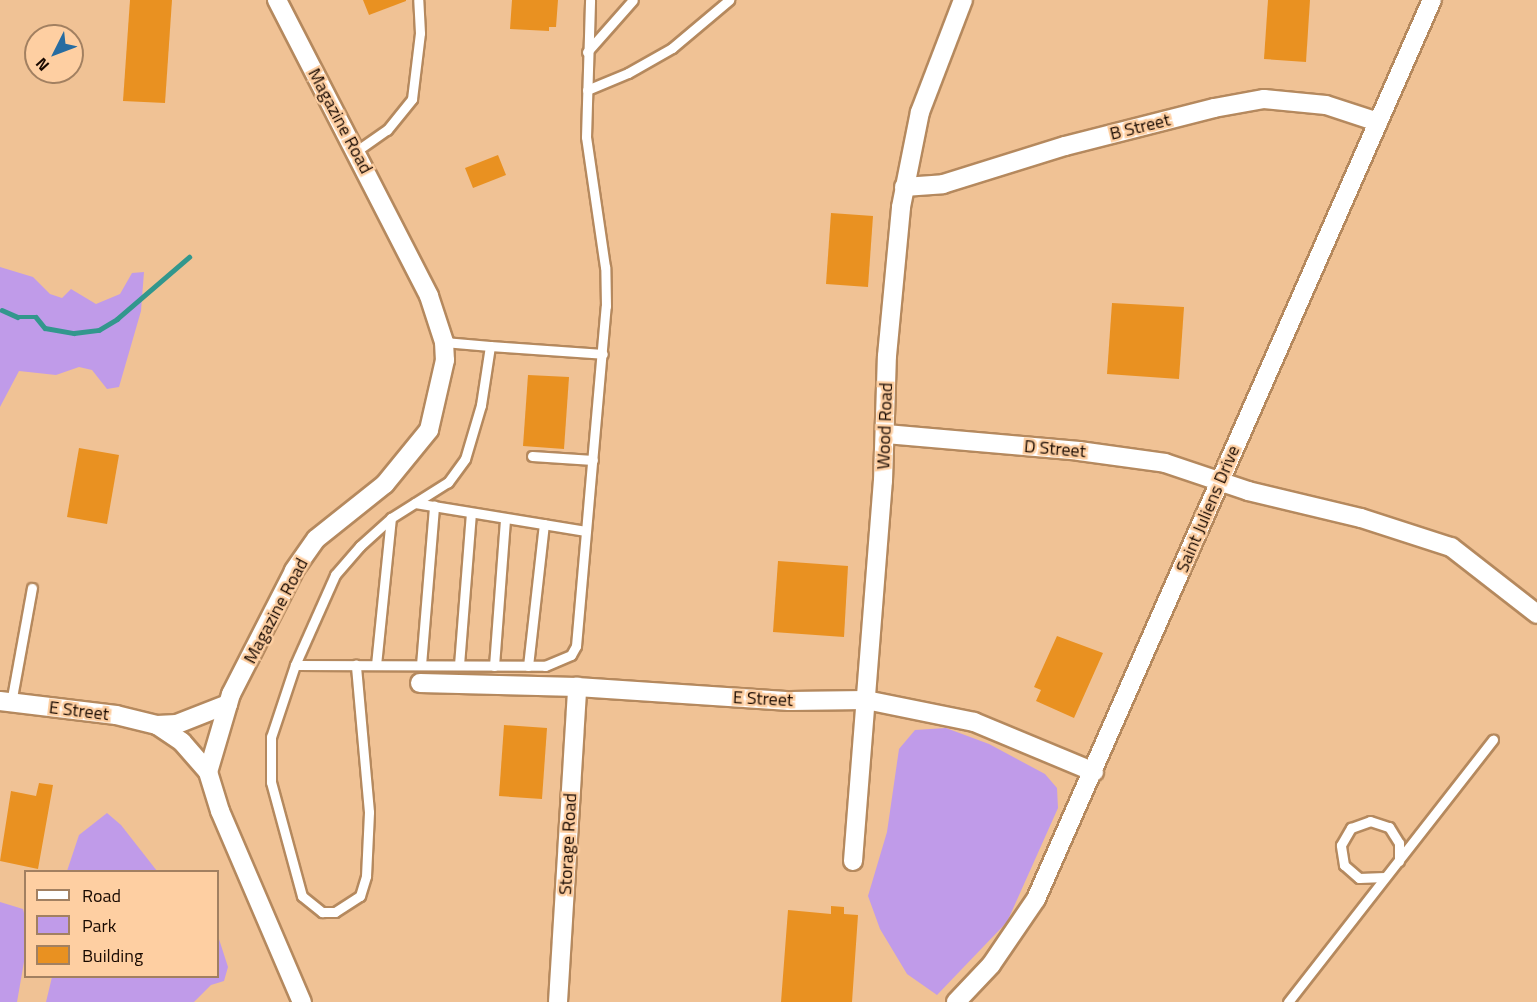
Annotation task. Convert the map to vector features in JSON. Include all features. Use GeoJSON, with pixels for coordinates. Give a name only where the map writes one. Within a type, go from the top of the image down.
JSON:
{"type":"FeatureCollection","features":[{"type":"Feature","properties":{"kind":"street","name":"Magazine Road"},"geometry":{"type":"LineString","coordinates":[[208,772],[228,704],[294,571],[316,538],[385,484],[429,430],[445,360],[444,342],[429,296],[277,0]]}},
{"type":"Feature","properties":{"kind":"street","name":"Wood Road"},"geometry":{"type":"LineString","coordinates":[[853,861],[886,435],[887,356],[904,187],[920,112],[963,0]]}},
{"type":"Feature","properties":{"kind":"street","name":"Saint Juliens Drive"},"geometry":{"type":"LineString","coordinates":[[956,1002],[991,965],[1036,899],[1094,772],[1432,0]]}},
{"type":"Feature","properties":{"kind":"street","name":"B Street"},"geometry":{"type":"LineString","coordinates":[[904,187],[943,184],[1065,146],[1214,108],[1264,99],[1326,105],[1378,122]]}},
{"type":"Feature","properties":{"kind":"street","name":"D Street"},"geometry":{"type":"LineString","coordinates":[[886,435],[1079,451],[1165,464],[1221,479],[1248,491],[1361,518],[1451,547],[1537,614]]}},
{"type":"Feature","properties":{"kind":"street","name":"E Street"},"geometry":{"type":"LineString","coordinates":[[421,674],[790,701],[866,700],[974,722],[1094,772]]}},
{"type":"Feature","properties":{"kind":"street","name":"Storage Road"},"geometry":{"type":"LineString","coordinates":[[558,1002],[577,687]]}},
{"type":"Feature","properties":{"kind":"street","name":"E Street"},"geometry":{"type":"LineString","coordinates":[[5,702],[116,715],[157,725],[177,724],[228,704]]}},
{"type":"Feature","properties":{"kind":"street","name":"E Street"},"geometry":{"type":"LineString","coordinates":[[157,725],[182,742],[208,772]]}},
{"type":"Feature","properties":{"kind":"street"},"geometry":{"type":"LineString","coordinates":[[208,772],[220,811],[302,1002]]}},
{"type":"Feature","properties":{"kind":"lane"},"geometry":{"type":"LineString","coordinates":[[355,152],[387,130],[412,99],[420,33],[418,0]]}},
{"type":"Feature","properties":{"kind":"lane"},"geometry":{"type":"LineString","coordinates":[[295,664],[376,665],[421,674],[459,665],[528,666],[560,662],[576,646],[603,354],[605,267],[586,137],[590,0]]}},
{"type":"Feature","properties":{"kind":"lane"},"geometry":{"type":"LineString","coordinates":[[587,52],[633,0]]}},
{"type":"Feature","properties":{"kind":"lane"},"geometry":{"type":"LineString","coordinates":[[587,90],[672,48],[729,0]]}},
{"type":"Feature","properties":{"kind":"lane"},"geometry":{"type":"LineString","coordinates":[[444,342],[603,354]]}},
{"type":"Feature","properties":{"kind":"lane"},"geometry":{"type":"LineString","coordinates":[[356,665],[369,812],[366,876],[360,896],[350,905],[335,912],[322,912],[303,896],[271,782],[268,758],[271,736],[295,664],[335,575],[360,546],[391,518],[448,482],[465,459],[481,405],[490,346]]}},
{"type":"Feature","properties":{"kind":"lane"},"geometry":{"type":"LineString","coordinates":[[532,456],[592,460]]}},
{"type":"Feature","properties":{"kind":"lane"},"geometry":{"type":"LineString","coordinates":[[415,503],[586,531]]}},
{"type":"Feature","properties":{"kind":"lane"},"geometry":{"type":"LineString","coordinates":[[421,674],[434,506]]}},
{"type":"Feature","properties":{"kind":"lane"},"geometry":{"type":"LineString","coordinates":[[459,665],[471,513]]}},
{"type":"Feature","properties":{"kind":"lane"},"geometry":{"type":"LineString","coordinates":[[376,665],[391,518]]}},
{"type":"Feature","properties":{"kind":"lane"},"geometry":{"type":"LineString","coordinates":[[494,666],[505,519]]}},
{"type":"Feature","properties":{"kind":"lane"},"geometry":{"type":"LineString","coordinates":[[528,666],[544,524]]}},
{"type":"Feature","properties":{"kind":"lane"},"geometry":{"type":"LineString","coordinates":[[5,702],[32,588]]}},
{"type":"Feature","properties":{"kind":"lane"},"geometry":{"type":"LineString","coordinates":[[1288,1002],[1493,740]]}},
{"type":"Feature","properties":{"kind":"lane"},"geometry":{"type":"LineString","coordinates":[[1386,877],[1368,881],[1350,873],[1341,855],[1344,836],[1360,823],[1380,822],[1396,834],[1399,861]]}},
{"type":"Feature","properties":{"kind":"green space"},"geometry":{"type":"Polygon","coordinates":[[[0,267],[33,277],[50,294],[62,298],[71,289],[96,304],[120,294],[132,273],[144,272],[141,311],[119,387],[107,389],[92,370],[79,367],[56,375],[19,371],[0,407],[0,267]]]}},
{"type":"Feature","properties":{"kind":"green space"},"geometry":{"type":"Polygon","coordinates":[[[946,728],[989,744],[1045,774],[1057,788],[1058,808],[1007,922],[937,995],[907,974],[880,929],[868,896],[887,832],[899,749],[915,730],[946,728]]]}},
{"type":"Feature","properties":{"kind":"green space"},"geometry":{"type":"Polygon","coordinates":[[[107,813],[121,825],[156,870],[67,870],[79,835],[107,813]]]}},
{"type":"Feature","properties":{"kind":"green space"},"geometry":{"type":"Polygon","coordinates":[[[0,902],[23,909],[24,962],[17,1002],[0,1002],[0,902]]]}},
{"type":"Feature","properties":{"kind":"green space"},"geometry":{"type":"Polygon","coordinates":[[[219,939],[228,967],[224,981],[211,985],[194,1002],[46,1002],[52,978],[219,978],[219,939]]]}},
{"type":"Feature","properties":{"kind":"building"},"geometry":{"type":"Polygon","coordinates":[[[130,0],[172,0],[165,103],[123,101],[130,0]]]}},
{"type":"Feature","properties":{"kind":"building"},"geometry":{"type":"Polygon","coordinates":[[[363,0],[406,0],[406,1],[369,15],[363,0]]]}},
{"type":"Feature","properties":{"kind":"building"},"geometry":{"type":"Polygon","coordinates":[[[512,0],[558,0],[556,27],[549,27],[549,31],[510,29],[512,0]]]}},
{"type":"Feature","properties":{"kind":"building"},"geometry":{"type":"Polygon","coordinates":[[[1268,0],[1310,0],[1306,62],[1264,59],[1268,0]]]}},
{"type":"Feature","properties":{"kind":"building"},"geometry":{"type":"Polygon","coordinates":[[[498,155],[506,175],[473,188],[465,168],[498,155]]]}},
{"type":"Feature","properties":{"kind":"building"},"geometry":{"type":"Polygon","coordinates":[[[831,213],[873,216],[868,287],[826,284],[831,213]]]}},
{"type":"Feature","properties":{"kind":"building"},"geometry":{"type":"Polygon","coordinates":[[[1112,303],[1184,307],[1179,379],[1107,374],[1112,303]]]}},
{"type":"Feature","properties":{"kind":"building"},"geometry":{"type":"Polygon","coordinates":[[[528,375],[569,377],[564,449],[523,446],[528,375]]]}},
{"type":"Feature","properties":{"kind":"building"},"geometry":{"type":"Polygon","coordinates":[[[79,448],[119,455],[107,524],[67,517],[79,448]]]}},
{"type":"Feature","properties":{"kind":"building"},"geometry":{"type":"Polygon","coordinates":[[[778,561],[848,566],[844,637],[773,632],[778,561]]]}},
{"type":"Feature","properties":{"kind":"building"},"geometry":{"type":"Polygon","coordinates":[[[1057,636],[1103,653],[1074,718],[1036,701],[1041,690],[1034,687],[1057,636]]]}},
{"type":"Feature","properties":{"kind":"building"},"geometry":{"type":"Polygon","coordinates":[[[504,725],[547,728],[542,799],[499,796],[504,725]]]}},
{"type":"Feature","properties":{"kind":"building"},"geometry":{"type":"Polygon","coordinates":[[[39,783],[53,785],[38,869],[0,861],[11,791],[36,796],[39,783]]]}},
{"type":"Feature","properties":{"kind":"building"},"geometry":{"type":"Polygon","coordinates":[[[831,906],[844,907],[844,914],[858,915],[852,1002],[781,1002],[788,910],[831,914],[831,906]]]}},
{"type":"Feature","properties":{"kind":"waterway"},"geometry":{"type":"LineString","coordinates":[[2,310],[18,317],[36,317],[45,328],[74,333],[99,330],[117,319],[189,257]]}}]}
